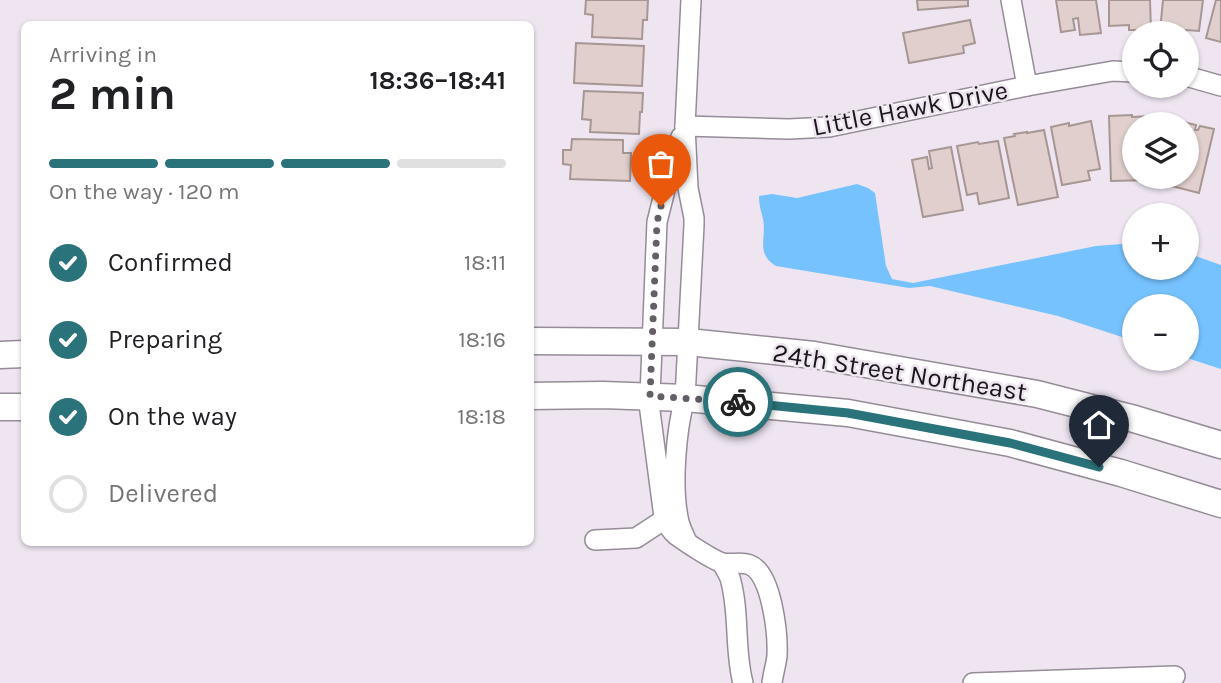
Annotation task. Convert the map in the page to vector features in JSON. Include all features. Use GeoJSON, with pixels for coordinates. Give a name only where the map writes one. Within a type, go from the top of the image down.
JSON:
{"type":"FeatureCollection","features":[{"type":"Feature","properties":{"kind":"street"},"geometry":{"type":"LineString","coordinates":[[687,542],[679,521],[676,478],[679,420],[685,397],[694,218],[688,188],[685,126],[691,0]]}},
{"type":"Feature","properties":{"kind":"street"},"geometry":{"type":"LineString","coordinates":[[1011,0],[1027,86]]}},
{"type":"Feature","properties":{"kind":"street","name":"Little Hawk Drive"},"geometry":{"type":"LineString","coordinates":[[685,126],[789,129],[829,127],[1027,86],[1122,71]]}},
{"type":"Feature","properties":{"kind":"street"},"geometry":{"type":"LineString","coordinates":[[1199,80],[1221,86]]}},
{"type":"Feature","properties":{"kind":"street"},"geometry":{"type":"LineString","coordinates":[[685,126],[664,190],[657,222],[649,396],[665,519],[676,535],[722,563],[730,577],[743,683]]}},
{"type":"Feature","properties":{"kind":"street","name":"24th Street Northeast"},"geometry":{"type":"LineString","coordinates":[[534,341],[688,342],[814,355],[1037,394],[1221,445]]}},
{"type":"Feature","properties":{"kind":"street"},"geometry":{"type":"LineString","coordinates":[[0,355],[21,354]]}},
{"type":"Feature","properties":{"kind":"street","name":"24th Street Northeast"},"geometry":{"type":"LineString","coordinates":[[534,396],[685,397],[848,413],[1010,443],[1221,504]]}},
{"type":"Feature","properties":{"kind":"street"},"geometry":{"type":"LineString","coordinates":[[0,407],[21,407]]}},
{"type":"Feature","properties":{"kind":"street"},"geometry":{"type":"LineString","coordinates":[[595,540],[636,538],[665,519]]}},
{"type":"Feature","properties":{"kind":"street"},"geometry":{"type":"LineString","coordinates":[[722,563],[753,565],[761,574],[776,628],[777,658],[772,683]]}},
{"type":"Feature","properties":{"kind":"street"},"geometry":{"type":"LineString","coordinates":[[973,683],[1175,676]]}},
{"type":"Feature","properties":{"kind":"water"},"geometry":{"type":"Polygon","coordinates":[[[857,184],[875,193],[886,266],[892,279],[913,283],[1096,246],[1122,244],[1122,280],[1199,280],[1199,257],[1221,265],[1221,369],[1199,362],[1199,294],[1122,294],[1122,337],[1058,316],[930,286],[909,288],[776,266],[764,250],[764,226],[759,196],[772,194],[797,198],[857,184]]]}},
{"type":"Feature","properties":{"kind":"building"},"geometry":{"type":"Polygon","coordinates":[[[586,0],[648,0],[642,39],[592,37],[593,15],[585,14],[586,0]]]}},
{"type":"Feature","properties":{"kind":"building"},"geometry":{"type":"Polygon","coordinates":[[[917,0],[968,0],[968,6],[918,10],[917,0]]]}},
{"type":"Feature","properties":{"kind":"building"},"geometry":{"type":"Polygon","coordinates":[[[1056,0],[1096,0],[1101,33],[1080,35],[1078,18],[1073,19],[1075,30],[1061,32],[1056,0]]]}},
{"type":"Feature","properties":{"kind":"building"},"geometry":{"type":"Polygon","coordinates":[[[1109,0],[1150,0],[1151,21],[1122,21],[1122,25],[1109,26],[1109,0]]]}},
{"type":"Feature","properties":{"kind":"building"},"geometry":{"type":"Polygon","coordinates":[[[1163,0],[1203,0],[1199,31],[1199,21],[1161,21],[1163,0]]]}},
{"type":"Feature","properties":{"kind":"building"},"geometry":{"type":"Polygon","coordinates":[[[1216,0],[1221,0],[1221,42],[1206,38],[1216,0]]]}},
{"type":"Feature","properties":{"kind":"building"},"geometry":{"type":"Polygon","coordinates":[[[970,20],[975,43],[963,46],[964,53],[909,63],[903,33],[970,20]]]}},
{"type":"Feature","properties":{"kind":"building"},"geometry":{"type":"Polygon","coordinates":[[[576,43],[644,46],[642,86],[574,83],[576,43]]]}},
{"type":"Feature","properties":{"kind":"building"},"geometry":{"type":"Polygon","coordinates":[[[584,91],[643,93],[639,134],[590,132],[591,120],[582,119],[584,91]]]}},
{"type":"Feature","properties":{"kind":"building"},"geometry":{"type":"Polygon","coordinates":[[[1122,115],[1122,181],[1111,181],[1109,116],[1122,115]]]}},
{"type":"Feature","properties":{"kind":"building"},"geometry":{"type":"Polygon","coordinates":[[[1091,121],[1100,169],[1088,171],[1090,180],[1062,185],[1051,127],[1091,121]]]}},
{"type":"Feature","properties":{"kind":"building"},"geometry":{"type":"Polygon","coordinates":[[[1200,126],[1214,129],[1199,193],[1183,189],[1199,189],[1200,126]]]}},
{"type":"Feature","properties":{"kind":"building"},"geometry":{"type":"Polygon","coordinates":[[[1044,130],[1058,197],[1018,205],[1004,138],[1044,130]]]}},
{"type":"Feature","properties":{"kind":"building"},"geometry":{"type":"Polygon","coordinates":[[[572,139],[623,140],[623,153],[631,153],[630,181],[570,179],[571,165],[563,164],[563,150],[571,150],[572,139]]]}},
{"type":"Feature","properties":{"kind":"building"},"geometry":{"type":"Polygon","coordinates":[[[998,141],[1009,198],[979,204],[977,193],[967,195],[957,146],[998,141]]]}},
{"type":"Feature","properties":{"kind":"building"},"geometry":{"type":"Polygon","coordinates":[[[951,147],[963,210],[923,217],[912,160],[927,157],[929,169],[932,168],[929,151],[951,147]]]}},
{"type":"Feature","properties":{"kind":"way so far"},"geometry":{"type":"LineString","coordinates":[[661,206],[657,222],[653,288],[650,396],[738,402]]}},
{"type":"Feature","properties":{"kind":"route"},"geometry":{"type":"LineString","coordinates":[[738,402],[848,413],[1010,443],[1099,467]]}}]}
